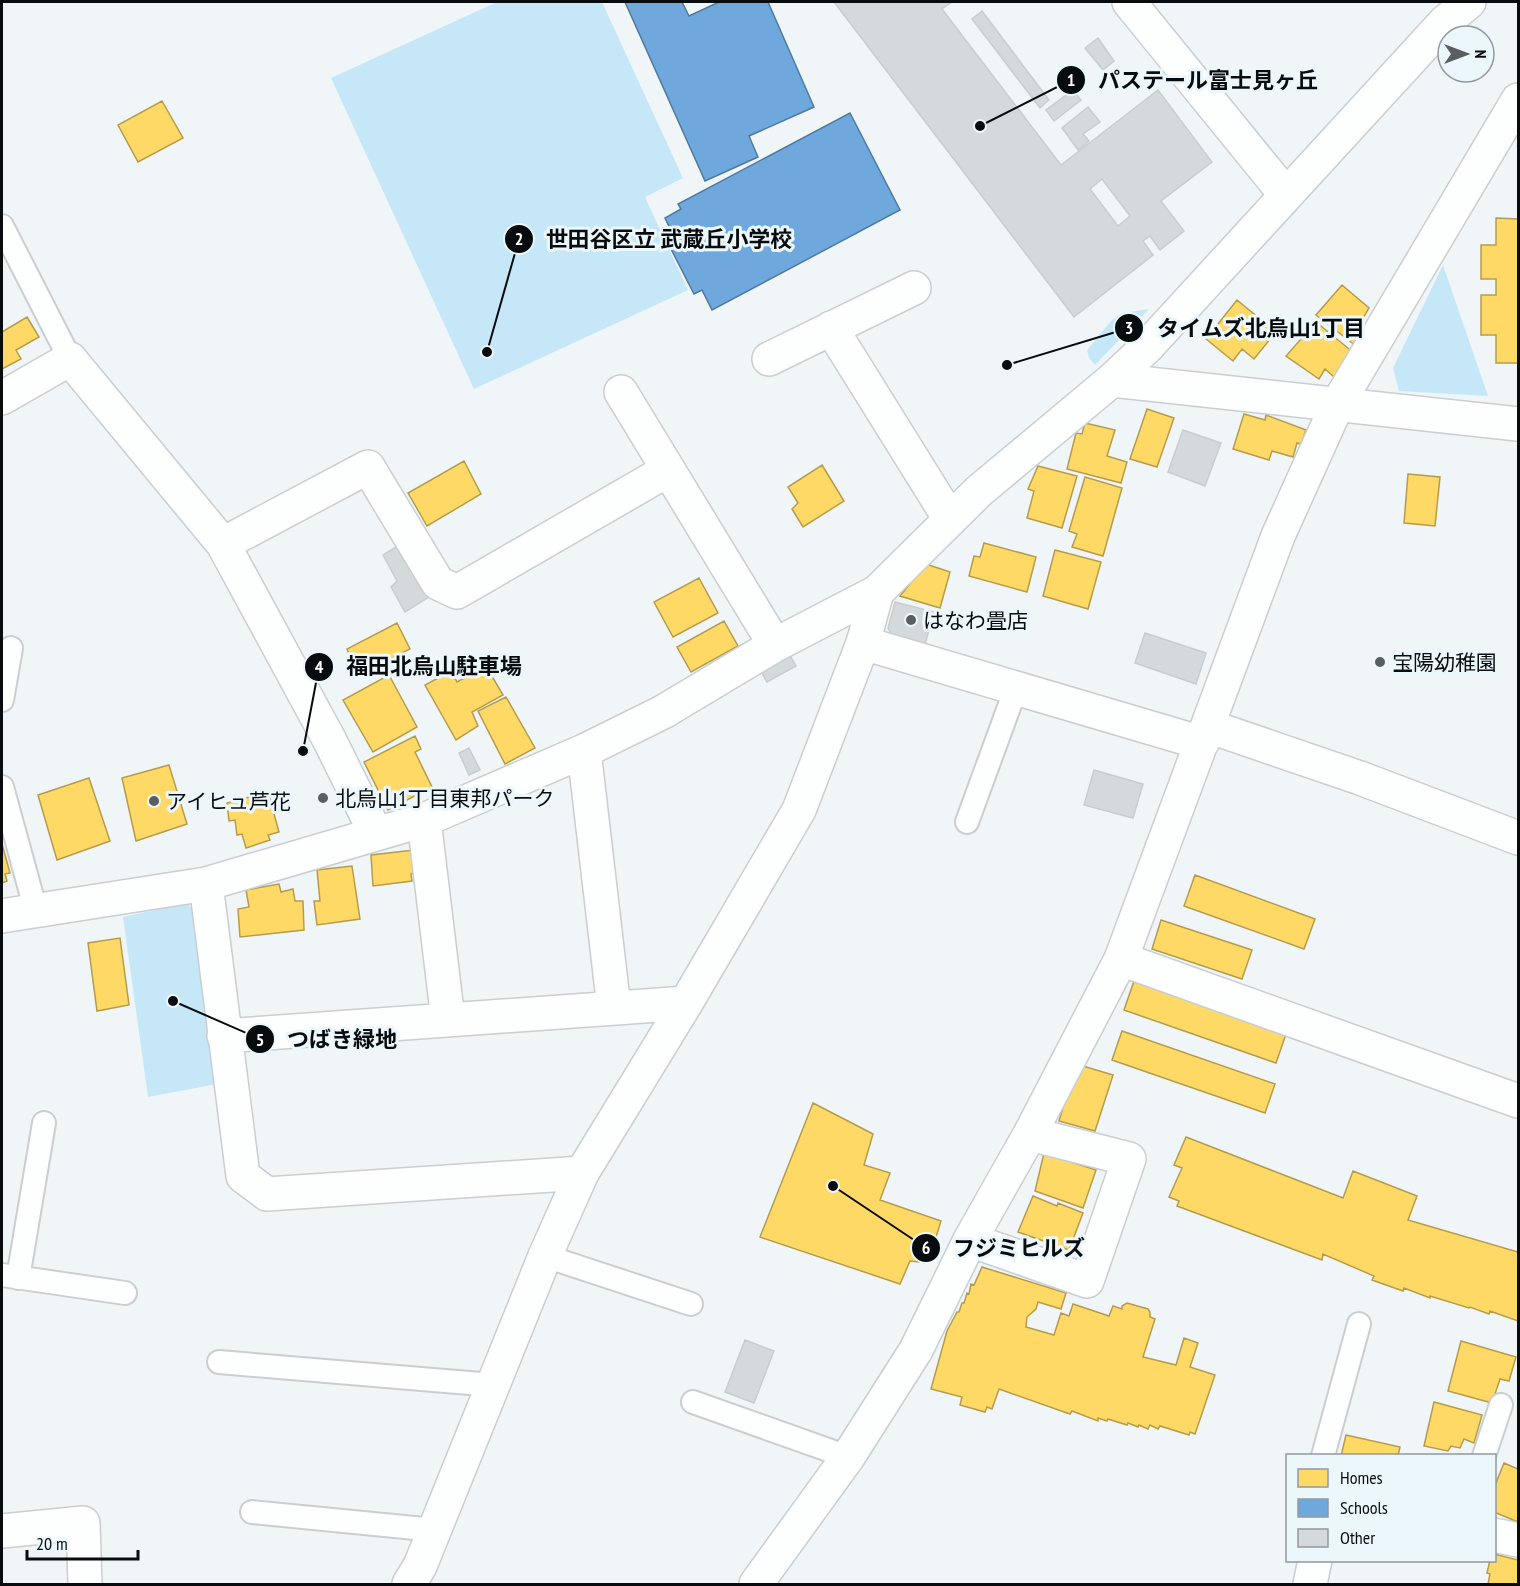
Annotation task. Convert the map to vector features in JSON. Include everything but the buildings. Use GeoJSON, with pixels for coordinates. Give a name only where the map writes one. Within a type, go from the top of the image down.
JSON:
{"type":"FeatureCollection","features":[{"type":"Feature","properties":{"kind":"street"},"geometry":{"type":"LineString","coordinates":[[1129,2],[1286,195]]}},
{"type":"Feature","properties":{"kind":"street"},"geometry":{"type":"LineString","coordinates":[[2,916],[206,884],[424,820],[584,751],[663,712],[775,645],[878,592],[979,491],[1112,380],[1147,347],[1445,22],[1469,2]]}},
{"type":"Feature","properties":{"kind":"street"},"geometry":{"type":"LineString","coordinates":[[756,1584],[848,1457],[916,1350],[970,1240],[1030,1134],[1120,959],[1278,536],[1337,405],[1518,100]]}},
{"type":"Feature","properties":{"kind":"street"},"geometry":{"type":"LineString","coordinates":[[769,359],[914,288]]}},
{"type":"Feature","properties":{"kind":"street"},"geometry":{"type":"LineString","coordinates":[[831,328],[950,519]]}},
{"type":"Feature","properties":{"kind":"street"},"geometry":{"type":"LineString","coordinates":[[2,398],[70,359],[223,544],[330,741],[376,834]]}},
{"type":"Feature","properties":{"kind":"street"},"geometry":{"type":"LineString","coordinates":[[1112,380],[1518,424]]}},
{"type":"Feature","properties":{"kind":"street"},"geometry":{"type":"LineString","coordinates":[[621,392],[775,645]]}},
{"type":"Feature","properties":{"kind":"street"},"geometry":{"type":"LineString","coordinates":[[223,544],[368,467],[438,583],[457,592],[668,470]]}},
{"type":"Feature","properties":{"kind":"street"},"geometry":{"type":"LineString","coordinates":[[410,1584],[420,1566],[545,1256],[582,1173],[799,810],[863,643],[878,592]]}},
{"type":"Feature","properties":{"kind":"street"},"geometry":{"type":"LineString","coordinates":[[863,643],[1016,688],[1205,735],[1360,778],[1518,838]]}},
{"type":"Feature","properties":{"kind":"street"},"geometry":{"type":"LineString","coordinates":[[584,751],[614,1008]]}},
{"type":"Feature","properties":{"kind":"street"},"geometry":{"type":"LineString","coordinates":[[424,820],[448,1020]]}},
{"type":"Feature","properties":{"kind":"street"},"geometry":{"type":"LineString","coordinates":[[206,884],[243,1176],[267,1194],[582,1173]]}},
{"type":"Feature","properties":{"kind":"street"},"geometry":{"type":"LineString","coordinates":[[1120,959],[1518,1101]]}},
{"type":"Feature","properties":{"kind":"street"},"geometry":{"type":"LineString","coordinates":[[224,1036],[686,1002]]}},
{"type":"Feature","properties":{"kind":"street"},"geometry":{"type":"LineString","coordinates":[[970,1240],[1087,1281],[1129,1160],[1030,1134]]}},
{"type":"Feature","properties":{"kind":"street"},"geometry":{"type":"LineString","coordinates":[[2,1531],[82,1523],[85,1584]]}},
{"type":"Feature","properties":{"kind":"street"},"geometry":{"type":"LineString","coordinates":[[1496,1535],[1518,1540]]}},
{"type":"Feature","properties":{"kind":"street"},"geometry":{"type":"LineString","coordinates":[[1310,1584],[1315,1562]]}},
{"type":"Feature","properties":{"kind":"lane"},"geometry":{"type":"LineString","coordinates":[[2,226],[70,359]]}},
{"type":"Feature","properties":{"kind":"lane"},"geometry":{"type":"LineString","coordinates":[[2,700],[11,648]]}},
{"type":"Feature","properties":{"kind":"lane"},"geometry":{"type":"LineString","coordinates":[[967,822],[1016,688]]}},
{"type":"Feature","properties":{"kind":"lane"},"geometry":{"type":"LineString","coordinates":[[2,787],[36,911]]}},
{"type":"Feature","properties":{"kind":"lane"},"geometry":{"type":"LineString","coordinates":[[44,1123],[10,1277],[125,1293]]}},
{"type":"Feature","properties":{"kind":"lane"},"geometry":{"type":"LineString","coordinates":[[545,1256],[691,1304]]}},
{"type":"Feature","properties":{"kind":"lane"},"geometry":{"type":"LineString","coordinates":[[1323,1454],[1359,1324]]}},
{"type":"Feature","properties":{"kind":"lane"},"geometry":{"type":"LineString","coordinates":[[219,1362],[493,1385]]}},
{"type":"Feature","properties":{"kind":"lane"},"geometry":{"type":"LineString","coordinates":[[693,1402],[848,1457]]}},
{"type":"Feature","properties":{"kind":"lane"},"geometry":{"type":"LineString","coordinates":[[1484,1454],[1501,1405]]}},
{"type":"Feature","properties":{"kind":"lane"},"geometry":{"type":"LineString","coordinates":[[252,1512],[435,1530]]}},
{"type":"Feature","properties":{"kind":"shaded area"},"geometry":{"type":"Polygon","coordinates":[[[497,2],[602,2],[683,178],[645,197],[688,290],[474,389],[331,78],[497,2]]]}},
{"type":"Feature","properties":{"kind":"shaded area"},"geometry":{"type":"Polygon","coordinates":[[[1443,265],[1488,396],[1399,391],[1393,368],[1443,265]]]}},
{"type":"Feature","properties":{"kind":"shaded area"},"geometry":{"type":"Polygon","coordinates":[[[1149,309],[1095,365],[1089,358],[1087,350],[1111,321],[1122,313],[1149,309]]]}},
{"type":"Feature","properties":{"kind":"shaded area"},"geometry":{"type":"Polygon","coordinates":[[[187,903],[199,918],[222,1083],[148,1097],[123,917],[187,903]]]}},
{"type":"Feature","properties":{"kind":"place","name":"パステール富士見ヶ丘"},"geometry":{"type":"Point","coordinates":[980,126]}},
{"type":"Feature","properties":{"kind":"place","name":"世田谷区立 武蔵丘小学校"},"geometry":{"type":"Point","coordinates":[487,352]}},
{"type":"Feature","properties":{"kind":"place","name":"タイムズ北烏山1丁目"},"geometry":{"type":"Point","coordinates":[1007,365]}},
{"type":"Feature","properties":{"kind":"place","name":"はなわ畳店"},"geometry":{"type":"Point","coordinates":[911,620]}},
{"type":"Feature","properties":{"kind":"place","name":"宝陽幼稚園"},"geometry":{"type":"Point","coordinates":[1380,662]}},
{"type":"Feature","properties":{"kind":"place","name":"福田北烏山駐車場"},"geometry":{"type":"Point","coordinates":[303,751]}},
{"type":"Feature","properties":{"kind":"place","name":"北烏山1丁目東邦パーク"},"geometry":{"type":"Point","coordinates":[323,798]}},
{"type":"Feature","properties":{"kind":"place","name":"アイヒュ芦花"},"geometry":{"type":"Point","coordinates":[154,801]}},
{"type":"Feature","properties":{"kind":"place","name":"つばき緑地"},"geometry":{"type":"Point","coordinates":[173,1001]}},
{"type":"Feature","properties":{"kind":"place","name":"フジミヒルズ"},"geometry":{"type":"Point","coordinates":[833,1186]}}]}
